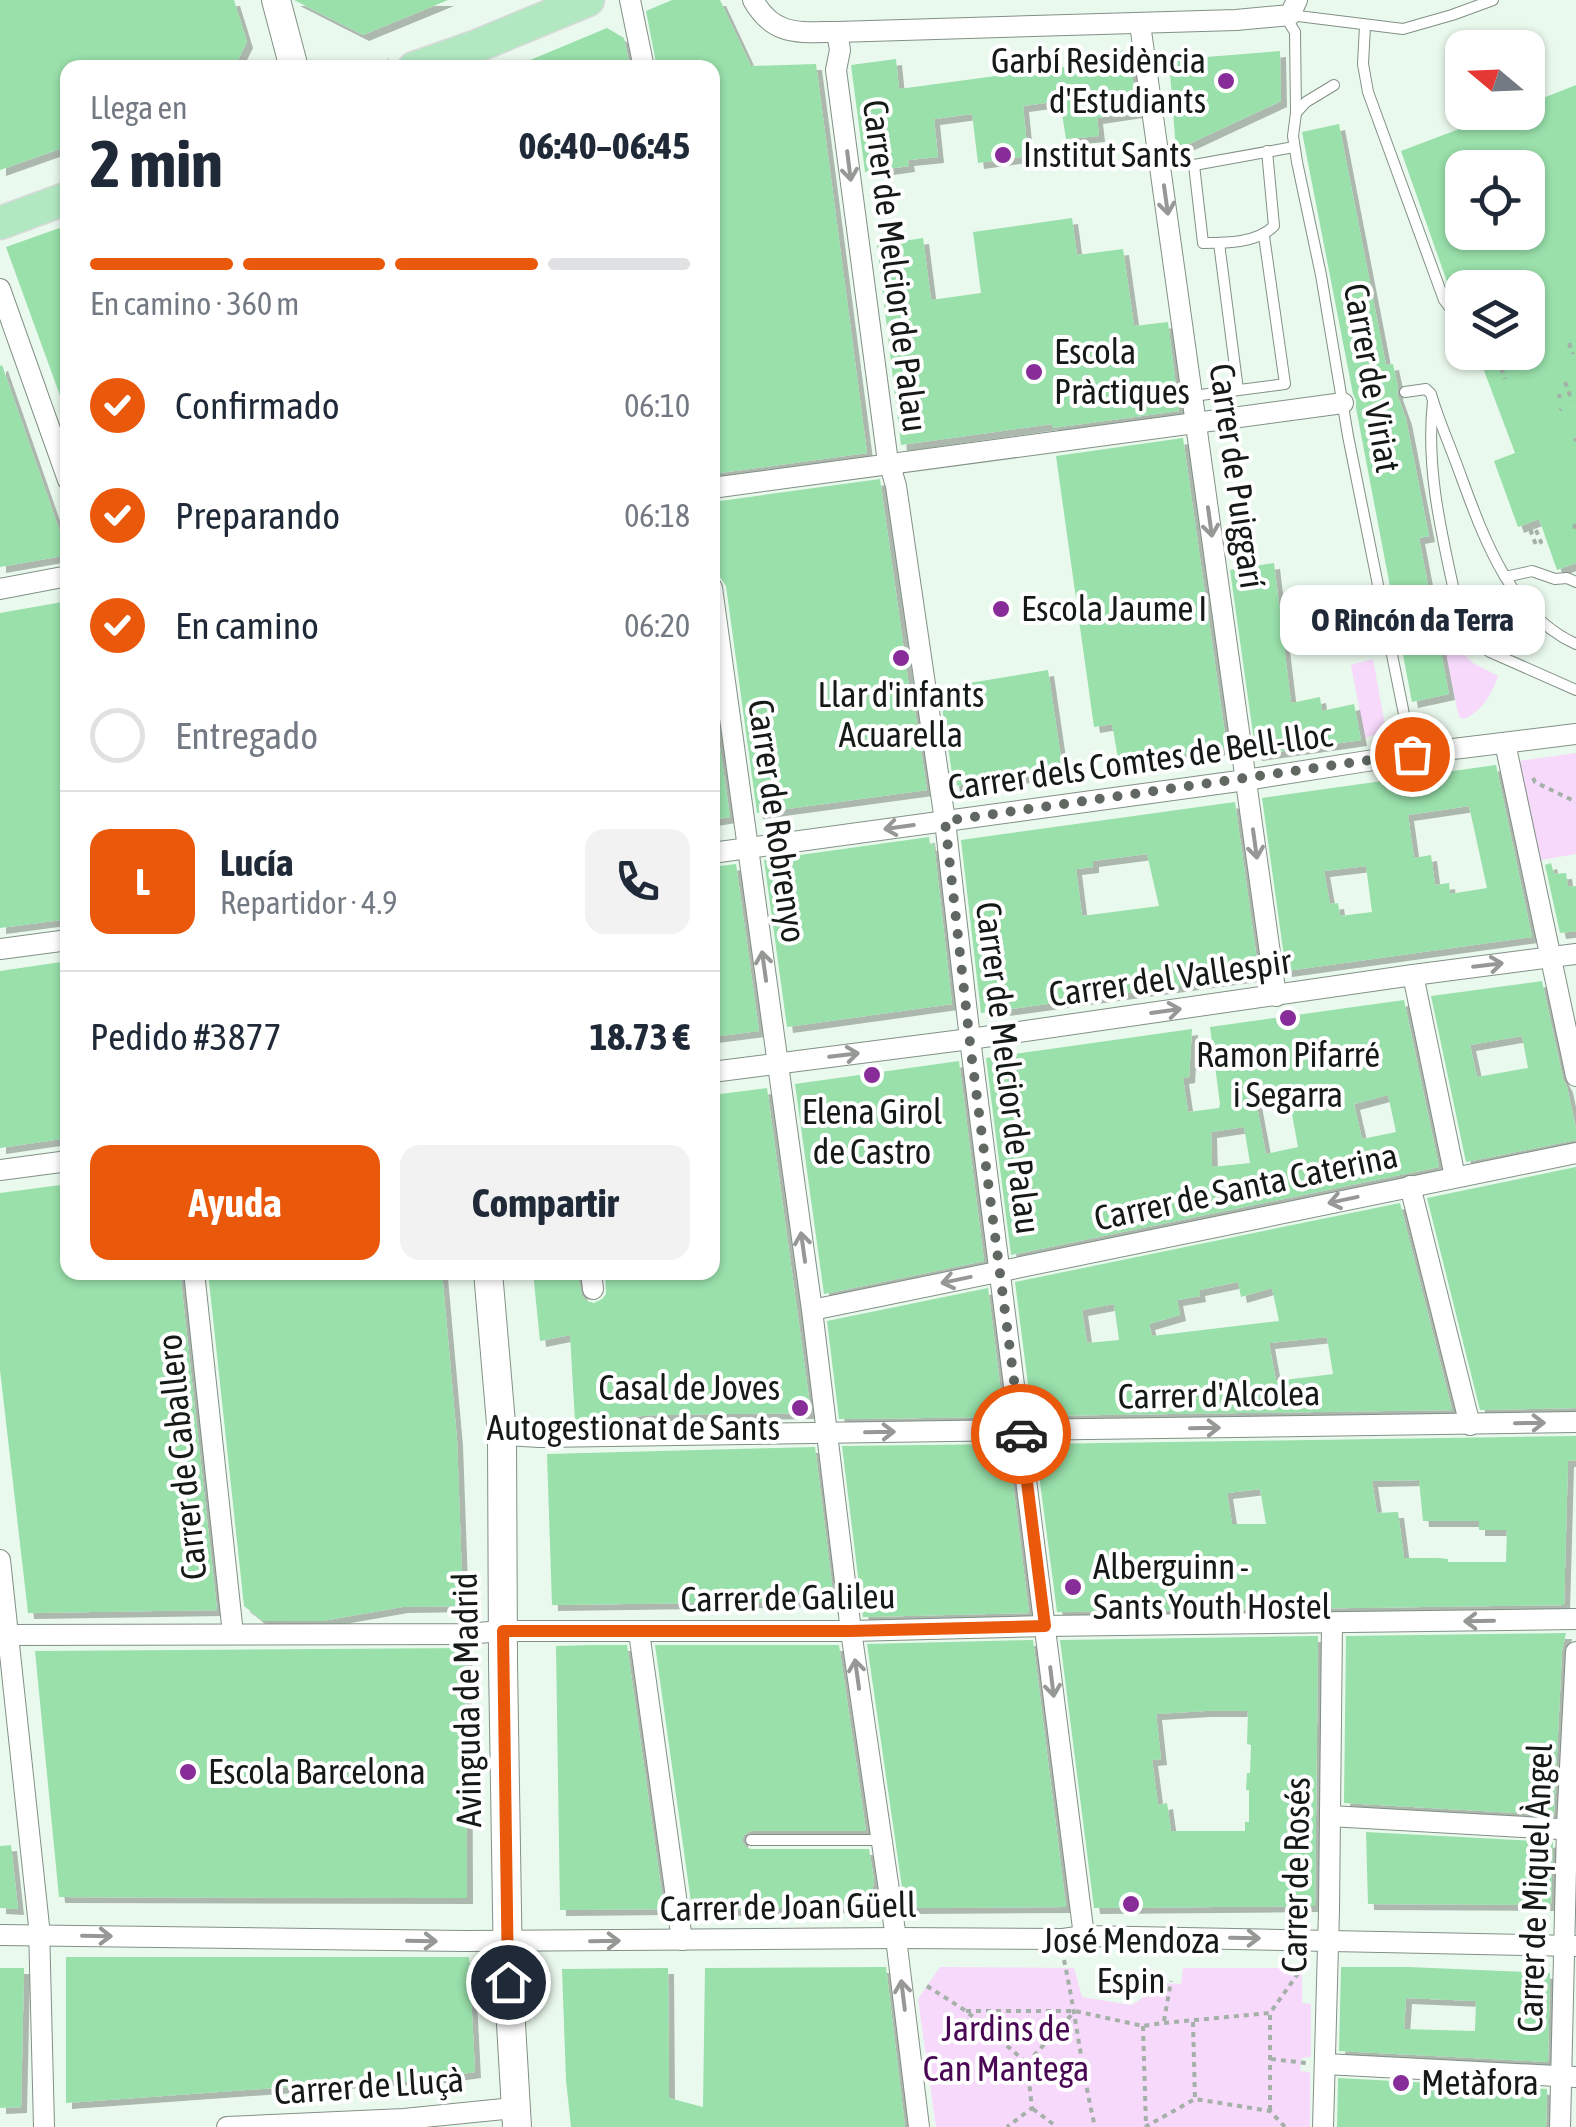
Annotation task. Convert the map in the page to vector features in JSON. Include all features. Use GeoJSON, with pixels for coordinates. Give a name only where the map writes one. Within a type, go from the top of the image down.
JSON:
{"type":"FeatureCollection","features":[{"type":"Feature","properties":{"kind":"main road"},"geometry":{"type":"LineString","coordinates":[[276,0],[292,60]]}},
{"type":"Feature","properties":{"kind":"main road"},"geometry":{"type":"LineString","coordinates":[[437,60],[588,0]]}},
{"type":"Feature","properties":{"kind":"main road"},"geometry":{"type":"LineString","coordinates":[[0,223],[60,201]]}},
{"type":"Feature","properties":{"kind":"main road","name":"Avinguda de Madrid"},"geometry":{"type":"LineString","coordinates":[[489,1280],[502,1436],[508,1941],[516,2118]]}},
{"type":"Feature","properties":{"kind":"street"},"geometry":{"type":"LineString","coordinates":[[630,0],[642,60]]}},
{"type":"Feature","properties":{"kind":"street"},"geometry":{"type":"LineString","coordinates":[[753,0],[775,26],[794,32],[1140,24],[1290,10]]}},
{"type":"Feature","properties":{"kind":"street","name":"Carrer de Puiggarí"},"geometry":{"type":"LineString","coordinates":[[1140,24],[1276,996]]}},
{"type":"Feature","properties":{"kind":"street","name":"Carrer de Melcior de Palau"},"geometry":{"type":"LineString","coordinates":[[837,32],[840,50],[836,70],[889,465],[896,486],[945,821],[1084,1936]]}},
{"type":"Feature","properties":{"kind":"street"},"geometry":{"type":"LineString","coordinates":[[0,288],[60,457]]}},
{"type":"Feature","properties":{"kind":"street"},"geometry":{"type":"LineString","coordinates":[[720,487],[1349,402]]}},
{"type":"Feature","properties":{"kind":"street"},"geometry":{"type":"LineString","coordinates":[[0,589],[60,578]]}},
{"type":"Feature","properties":{"kind":"street","name":"Carrer de Robrenyo"},"geometry":{"type":"LineString","coordinates":[[720,646],[919,2127]]}},
{"type":"Feature","properties":{"kind":"street","name":"Carrer dels Comtes de Bell-lloc"},"geometry":{"type":"LineString","coordinates":[[720,851],[1576,734]]}},
{"type":"Feature","properties":{"kind":"street"},"geometry":{"type":"LineString","coordinates":[[1505,743],[1576,1076]]}},
{"type":"Feature","properties":{"kind":"street"},"geometry":{"type":"LineString","coordinates":[[0,949],[60,941]]}},
{"type":"Feature","properties":{"kind":"street","name":"Carrer del Vallespir"},"geometry":{"type":"LineString","coordinates":[[720,1071],[1576,954]]}},
{"type":"Feature","properties":{"kind":"street"},"geometry":{"type":"LineString","coordinates":[[1413,975],[1455,1177]]}},
{"type":"Feature","properties":{"kind":"street","name":"Carrer de Santa Caterina"},"geometry":{"type":"LineString","coordinates":[[812,1310],[1576,1153]]}},
{"type":"Feature","properties":{"kind":"street"},"geometry":{"type":"LineString","coordinates":[[0,1170],[60,1161]]}},
{"type":"Feature","properties":{"kind":"street"},"geometry":{"type":"LineString","coordinates":[[1410,1186],[1470,1425]]}},
{"type":"Feature","properties":{"kind":"street","name":"Carrer de Caballero"},"geometry":{"type":"LineString","coordinates":[[195,1280],[234,1634]]}},
{"type":"Feature","properties":{"kind":"street","name":"Carrer d'Alcolea"},"geometry":{"type":"LineString","coordinates":[[502,1436],[1576,1422]]}},
{"type":"Feature","properties":{"kind":"street"},"geometry":{"type":"LineString","coordinates":[[0,1560],[4,1635],[40,1936],[44,2127]]}},
{"type":"Feature","properties":{"kind":"street","name":"Carrer de Galileu"},"geometry":{"type":"LineString","coordinates":[[4,1635],[850,1631],[1576,1619]]}},
{"type":"Feature","properties":{"kind":"street","name":"Carrer de Rosés"},"geometry":{"type":"LineString","coordinates":[[1323,2127],[1332,1624]]}},
{"type":"Feature","properties":{"kind":"street"},"geometry":{"type":"LineString","coordinates":[[639,1632],[682,1940]]}},
{"type":"Feature","properties":{"kind":"street","name":"Carrer de Miquel Àngel"},"geometry":{"type":"LineString","coordinates":[[1560,2127],[1569,2077],[1576,1652]]}},
{"type":"Feature","properties":{"kind":"street"},"geometry":{"type":"LineString","coordinates":[[1330,1816],[1559,1829],[1572,1826]]}},
{"type":"Feature","properties":{"kind":"street","name":"Carrer de Joan Güell"},"geometry":{"type":"LineString","coordinates":[[0,1935],[508,1941],[1084,1936],[1570,1946]]}},
{"type":"Feature","properties":{"kind":"street"},"geometry":{"type":"LineString","coordinates":[[1324,2064],[1569,2077]]}},
{"type":"Feature","properties":{"kind":"street","name":"Carrer de Lluçà"},"geometry":{"type":"LineString","coordinates":[[227,2127],[516,2118]]}},
{"type":"Feature","properties":{"kind":"lane"},"geometry":{"type":"LineString","coordinates":[[1290,10],[1365,26],[1403,29],[1493,0]]}},
{"type":"Feature","properties":{"kind":"lane","name":"Carrer de Viriat"},"geometry":{"type":"LineString","coordinates":[[1290,10],[1295,32],[1294,147],[1349,402],[1412,754]]}},
{"type":"Feature","properties":{"kind":"lane"},"geometry":{"type":"LineString","coordinates":[[1365,26],[1363,73],[1445,301]]}},
{"type":"Feature","properties":{"kind":"lane"},"geometry":{"type":"LineString","coordinates":[[1296,112],[1334,85]]}},
{"type":"Feature","properties":{"kind":"lane"},"geometry":{"type":"LineString","coordinates":[[1266,152],[1274,226],[1264,236],[1203,242],[1194,165],[1266,152],[1294,147]]}},
{"type":"Feature","properties":{"kind":"lane"},"geometry":{"type":"LineString","coordinates":[[1194,396],[1285,384],[1264,236]]}},
{"type":"Feature","properties":{"kind":"lane"},"geometry":{"type":"LineString","coordinates":[[1220,243],[1238,390]]}},
{"type":"Feature","properties":{"kind":"lane"},"geometry":{"type":"LineString","coordinates":[[1406,392],[1426,389],[1432,398]]}},
{"type":"Feature","properties":{"kind":"lane","name":"Carrer de Viriat"},"geometry":{"type":"LineString","coordinates":[[1432,398],[1475,515],[1505,577],[1525,606],[1550,630],[1576,644]]}},
{"type":"Feature","properties":{"kind":"lane","name":"Carrer de Viriat"},"geometry":{"type":"LineString","coordinates":[[1432,398],[1431,473],[1462,622],[1471,637],[1490,652],[1576,690]]}},
{"type":"Feature","properties":{"kind":"lane"},"geometry":{"type":"LineString","coordinates":[[1505,577],[1532,571],[1576,582]]}},
{"type":"Feature","properties":{"kind":"lane"},"geometry":{"type":"LineString","coordinates":[[751,1840],[882,1840]]}},
{"type":"Feature","properties":{"kind":"path"},"geometry":{"type":"LineString","coordinates":[[1570,343],[1574,354]]}},
{"type":"Feature","properties":{"kind":"path"},"geometry":{"type":"LineString","coordinates":[[1502,370],[1505,379]]}},
{"type":"Feature","properties":{"kind":"path"},"geometry":{"type":"LineString","coordinates":[[1564,382],[1572,401]]}},
{"type":"Feature","properties":{"kind":"path"},"geometry":{"type":"LineString","coordinates":[[1530,771],[1535,782],[1576,802]]}},
{"type":"Feature","properties":{"kind":"path"},"geometry":{"type":"LineString","coordinates":[[1064,1960],[1095,2127]]}},
{"type":"Feature","properties":{"kind":"path"},"geometry":{"type":"LineString","coordinates":[[1270,2111],[1270,2013],[1309,1960]]}},
{"type":"Feature","properties":{"kind":"path"},"geometry":{"type":"LineString","coordinates":[[1163,2022],[1172,1981]]}},
{"type":"Feature","properties":{"kind":"path"},"geometry":{"type":"LineString","coordinates":[[927,1986],[966,2011],[1027,2062],[1032,2108],[1056,2127]]}},
{"type":"Feature","properties":{"kind":"path"},"geometry":{"type":"LineString","coordinates":[[966,2011],[1075,2011],[1142,2026],[1270,2013]]}},
{"type":"Feature","properties":{"kind":"path"},"geometry":{"type":"LineString","coordinates":[[1027,2062],[1075,2011]]}},
{"type":"Feature","properties":{"kind":"path"},"geometry":{"type":"LineString","coordinates":[[1193,2022],[1195,2099]]}},
{"type":"Feature","properties":{"kind":"path"},"geometry":{"type":"LineString","coordinates":[[1142,2026],[1145,2127],[1195,2099],[1270,2111],[1285,2127]]}},
{"type":"Feature","properties":{"kind":"path"},"geometry":{"type":"LineString","coordinates":[[1271,2058],[1324,2064]]}},
{"type":"Feature","properties":{"kind":"path"},"geometry":{"type":"LineString","coordinates":[[1007,2127],[1032,2108]]}},
{"type":"Feature","properties":{"kind":"green space"},"geometry":{"type":"Polygon","coordinates":[[[1320,585],[1329,644],[1303,648],[1294,589],[1320,585]]]}},
{"type":"Feature","properties":{"kind":"green space"},"geometry":{"type":"Polygon","coordinates":[[[1453,644],[1473,663],[1498,676],[1486,701],[1464,719],[1458,713],[1444,646],[1453,644]]]}},
{"type":"Feature","properties":{"kind":"green space"},"geometry":{"type":"Polygon","coordinates":[[[1373,659],[1386,731],[1365,738],[1351,665],[1373,659]]]}},
{"type":"Feature","properties":{"kind":"green space"},"geometry":{"type":"Polygon","coordinates":[[[1576,753],[1576,854],[1541,860],[1519,761],[1576,753]]]}},
{"type":"Feature","properties":{"kind":"green space","name":"Jardins de Can Mantega"},"geometry":{"type":"Polygon","coordinates":[[[940,1967],[1074,1968],[1082,1997],[1132,2005],[1163,1983],[1181,1984],[1183,1968],[1302,1968],[1302,2003],[1311,2004],[1311,2057],[1301,2058],[1300,2071],[1310,2072],[1310,2127],[936,2127],[918,1999],[940,1967]]]}},
{"type":"Feature","properties":{"kind":"building"},"geometry":{"type":"Polygon","coordinates":[[[0,0],[234,0],[247,42],[238,60],[60,60],[60,149],[0,170],[0,0]]]}},
{"type":"Feature","properties":{"kind":"building"},"geometry":{"type":"Polygon","coordinates":[[[294,0],[448,0],[363,35],[294,0]]]}},
{"type":"Feature","properties":{"kind":"building"},"geometry":{"type":"Polygon","coordinates":[[[672,0],[720,0],[751,66],[816,64],[867,453],[720,473],[720,60],[655,60],[646,11],[672,0]]]}},
{"type":"Feature","properties":{"kind":"building"},"geometry":{"type":"Polygon","coordinates":[[[607,28],[624,38],[628,60],[530,60],[607,28]]]}},
{"type":"Feature","properties":{"kind":"building"},"geometry":{"type":"Polygon","coordinates":[[[1129,50],[1137,112],[1097,118],[1099,136],[1066,139],[1060,101],[1023,106],[1028,156],[978,163],[972,114],[934,119],[938,157],[908,160],[909,166],[865,172],[851,65],[896,59],[899,89],[1086,64],[1084,54],[1129,50]]]}},
{"type":"Feature","properties":{"kind":"building","name":"Garbí Residència d'Estudiants"},"geometry":{"type":"Polygon","coordinates":[[[1280,51],[1281,101],[1176,150],[1169,60],[1280,51]]]}},
{"type":"Feature","properties":{"kind":"building"},"geometry":{"type":"Polygon","coordinates":[[[1576,85],[1576,563],[1557,570],[1539,519],[1518,527],[1494,461],[1515,453],[1484,370],[1545,370],[1545,270],[1445,270],[1445,276],[1401,151],[1456,130],[1545,130],[1545,97],[1576,85]]]}},
{"type":"Feature","properties":{"kind":"building"},"geometry":{"type":"Polygon","coordinates":[[[1339,124],[1386,365],[1393,364],[1429,536],[1419,538],[1449,694],[1412,702],[1302,132],[1339,124]]]}},
{"type":"Feature","properties":{"kind":"building"},"geometry":{"type":"Polygon","coordinates":[[[1072,218],[1077,255],[1123,249],[1134,326],[1168,322],[1179,411],[901,445],[877,245],[923,238],[931,300],[981,293],[973,232],[1072,218]]]}},
{"type":"Feature","properties":{"kind":"building"},"geometry":{"type":"Polygon","coordinates":[[[60,228],[60,396],[6,247],[60,228]]]}},
{"type":"Feature","properties":{"kind":"building"},"geometry":{"type":"Polygon","coordinates":[[[0,366],[60,532],[60,556],[0,567],[0,366]]]}},
{"type":"Feature","properties":{"kind":"building"},"geometry":{"type":"Polygon","coordinates":[[[1183,438],[1227,748],[1119,764],[1112,724],[1094,727],[1056,456],[1183,438]]]}},
{"type":"Feature","properties":{"kind":"building"},"geometry":{"type":"Polygon","coordinates":[[[880,479],[927,790],[757,813],[726,586],[720,577],[720,501],[880,479]]]}},
{"type":"Feature","properties":{"kind":"building"},"geometry":{"type":"Polygon","coordinates":[[[1274,563],[1291,703],[1320,697],[1322,711],[1354,704],[1361,740],[1256,755],[1230,570],[1274,563]]]}},
{"type":"Feature","properties":{"kind":"building"},"geometry":{"type":"Polygon","coordinates":[[[60,602],[60,920],[0,928],[0,613],[60,602]]]}},
{"type":"Feature","properties":{"kind":"building"},"geometry":{"type":"Polygon","coordinates":[[[1048,670],[1063,772],[954,786],[939,688],[1048,670]]]}},
{"type":"Feature","properties":{"kind":"building"},"geometry":{"type":"Polygon","coordinates":[[[720,748],[730,817],[720,819],[720,748]]]}},
{"type":"Feature","properties":{"kind":"building"},"geometry":{"type":"Polygon","coordinates":[[[1496,765],[1532,937],[1286,971],[1262,798],[1496,765]],[[1469,806],[1408,815],[1414,858],[1431,855],[1435,885],[1449,883],[1450,894],[1487,888],[1469,806]],[[1366,866],[1324,871],[1330,904],[1338,903],[1340,916],[1372,912],[1366,866]]]}},
{"type":"Feature","properties":{"kind":"building"},"geometry":{"type":"Polygon","coordinates":[[[1235,802],[1259,975],[981,1013],[961,840],[1235,802]],[[1147,854],[1093,861],[1093,867],[1076,869],[1082,916],[1159,906],[1147,854]]]}},
{"type":"Feature","properties":{"kind":"building"},"geometry":{"type":"Polygon","coordinates":[[[929,837],[930,845],[934,844],[952,1004],[787,1027],[764,860],[929,837]]]}},
{"type":"Feature","properties":{"kind":"building"},"geometry":{"type":"Polygon","coordinates":[[[1551,863],[1554,874],[1566,873],[1568,887],[1576,886],[1576,931],[1560,933],[1545,865],[1551,863]]]}},
{"type":"Feature","properties":{"kind":"building"},"geometry":{"type":"Polygon","coordinates":[[[736,864],[759,1031],[720,1036],[720,866],[736,864]]]}},
{"type":"Feature","properties":{"kind":"building"},"geometry":{"type":"Polygon","coordinates":[[[60,962],[60,1139],[0,1148],[0,971],[60,962]]]}},
{"type":"Feature","properties":{"kind":"building"},"geometry":{"type":"Polygon","coordinates":[[[1542,981],[1576,1140],[1466,1162],[1431,996],[1542,981]],[[1522,1036],[1470,1045],[1477,1077],[1528,1068],[1522,1036]]]}},
{"type":"Feature","properties":{"kind":"building"},"geometry":{"type":"Polygon","coordinates":[[[1404,1000],[1439,1167],[1011,1255],[986,1058],[1192,1029],[1189,1077],[1183,1078],[1188,1112],[1219,1108],[1210,1027],[1404,1000]],[[1288,1092],[1255,1096],[1266,1154],[1298,1147],[1288,1092]],[[1388,1095],[1354,1104],[1362,1139],[1396,1132],[1388,1095]],[[1244,1127],[1211,1132],[1212,1167],[1250,1163],[1244,1127]]]}},
{"type":"Feature","properties":{"kind":"building"},"geometry":{"type":"Polygon","coordinates":[[[959,1061],[984,1261],[824,1294],[795,1084],[959,1061]]]}},
{"type":"Feature","properties":{"kind":"building"},"geometry":{"type":"Polygon","coordinates":[[[767,1088],[811,1413],[656,1415],[575,1421],[570,1335],[540,1341],[534,1280],[579,1280],[582,1296],[594,1303],[606,1294],[605,1280],[720,1280],[720,1094],[767,1088]]]}},
{"type":"Feature","properties":{"kind":"building"},"geometry":{"type":"Polygon","coordinates":[[[1576,1167],[1576,1408],[1480,1410],[1427,1198],[1576,1167]]]}},
{"type":"Feature","properties":{"kind":"building"},"geometry":{"type":"Polygon","coordinates":[[[60,1185],[60,1280],[181,1280],[217,1610],[28,1613],[0,1370],[0,1193],[60,1185]]]}},
{"type":"Feature","properties":{"kind":"building"},"geometry":{"type":"Polygon","coordinates":[[[1400,1203],[1452,1410],[1032,1416],[1015,1282],[1400,1203]],[[1238,1282],[1199,1290],[1200,1296],[1177,1300],[1180,1315],[1149,1324],[1152,1336],[1279,1321],[1272,1288],[1241,1297],[1238,1282]],[[1114,1304],[1082,1310],[1087,1343],[1119,1340],[1114,1304]],[[1327,1337],[1269,1343],[1276,1381],[1333,1374],[1327,1337]]]}},
{"type":"Feature","properties":{"kind":"building"},"geometry":{"type":"Polygon","coordinates":[[[209,1280],[443,1280],[457,1440],[463,1606],[402,1607],[322,1621],[263,1621],[244,1606],[209,1280]]]}},
{"type":"Feature","properties":{"kind":"building"},"geometry":{"type":"Polygon","coordinates":[[[988,1288],[1004,1417],[839,1419],[827,1321],[988,1288]]]}},
{"type":"Feature","properties":{"kind":"building"},"geometry":{"type":"Polygon","coordinates":[[[1576,1436],[1576,1460],[1568,1461],[1564,1605],[1057,1612],[1035,1444],[1576,1436]],[[1419,1480],[1372,1481],[1377,1513],[1398,1512],[1404,1558],[1506,1562],[1507,1530],[1479,1530],[1479,1521],[1423,1521],[1419,1480]],[[1260,1489],[1227,1493],[1232,1524],[1266,1524],[1260,1489]]]}},
{"type":"Feature","properties":{"kind":"building"},"geometry":{"type":"Polygon","coordinates":[[[1008,1444],[1029,1613],[863,1617],[842,1446],[1008,1444]]]}},
{"type":"Feature","properties":{"kind":"building"},"geometry":{"type":"Polygon","coordinates":[[[815,1447],[834,1601],[552,1605],[547,1454],[815,1447]]]}},
{"type":"Feature","properties":{"kind":"building"},"geometry":{"type":"Polygon","coordinates":[[[1566,1633],[1554,1815],[1344,1803],[1346,1636],[1566,1633]]]}},
{"type":"Feature","properties":{"kind":"building"},"geometry":{"type":"Polygon","coordinates":[[[1318,1636],[1315,1906],[1094,1908],[1060,1640],[1318,1636]],[[1248,1711],[1156,1714],[1161,1759],[1152,1760],[1158,1805],[1167,1803],[1171,1831],[1245,1831],[1245,1822],[1249,1822],[1246,1790],[1251,1745],[1247,1744],[1248,1711]]]}},
{"type":"Feature","properties":{"kind":"building"},"geometry":{"type":"Polygon","coordinates":[[[1033,1640],[1066,1907],[905,1908],[867,1644],[1033,1640]]]}},
{"type":"Feature","properties":{"kind":"building"},"geometry":{"type":"Polygon","coordinates":[[[627,1645],[664,1909],[560,1910],[556,1646],[627,1645]]]}},
{"type":"Feature","properties":{"kind":"building"},"geometry":{"type":"Polygon","coordinates":[[[655,1645],[839,1645],[866,1831],[751,1831],[742,1841],[751,1849],[869,1849],[874,1880],[870,1907],[692,1909],[655,1645]]]}},
{"type":"Feature","properties":{"kind":"building"},"geometry":{"type":"Polygon","coordinates":[[[466,1648],[467,1898],[59,1897],[35,1651],[466,1648]]]}},
{"type":"Feature","properties":{"kind":"building"},"geometry":{"type":"Polygon","coordinates":[[[1366,1832],[1553,1842],[1551,1905],[1368,1904],[1366,1832]]]}},
{"type":"Feature","properties":{"kind":"building"},"geometry":{"type":"Polygon","coordinates":[[[11,1845],[18,1909],[0,1908],[0,1846],[11,1845]]]}},
{"type":"Feature","properties":{"kind":"building"},"geometry":{"type":"Polygon","coordinates":[[[66,1957],[469,1957],[475,2072],[405,2082],[386,2080],[66,2103],[66,1957]]]}},
{"type":"Feature","properties":{"kind":"building"},"geometry":{"type":"Polygon","coordinates":[[[886,1967],[905,2127],[571,2127],[562,1969],[668,1968],[669,2098],[703,2107],[705,1968],[886,1967]]]}},
{"type":"Feature","properties":{"kind":"building"},"geometry":{"type":"Polygon","coordinates":[[[1341,1967],[1550,1973],[1548,2062],[1339,2051],[1341,1967]],[[1406,1998],[1404,2029],[1475,2031],[1476,2001],[1406,1998]]]}},
{"type":"Feature","properties":{"kind":"building"},"geometry":{"type":"Polygon","coordinates":[[[0,1968],[24,1968],[21,2107],[0,2108],[0,1968]]]}},
{"type":"Feature","properties":{"kind":"building"},"geometry":{"type":"Polygon","coordinates":[[[1338,2078],[1547,2089],[1546,2127],[1337,2127],[1338,2078]]]}},
{"type":"Feature","properties":{"kind":"way so far"},"geometry":{"type":"LineString","coordinates":[[1021,1434],[945,821],[1412,754]]}},
{"type":"Feature","properties":{"kind":"place","name":"Garbí Residència d'Estudiants"},"geometry":{"type":"Point","coordinates":[1226,81]}},
{"type":"Feature","properties":{"kind":"place","name":"Institut Sants"},"geometry":{"type":"Point","coordinates":[1003,155]}},
{"type":"Feature","properties":{"kind":"place","name":"Escola Pràctiques"},"geometry":{"type":"Point","coordinates":[1034,372]}},
{"type":"Feature","properties":{"kind":"place","name":"Escola Jaume I"},"geometry":{"type":"Point","coordinates":[1001,609]}},
{"type":"Feature","properties":{"kind":"place","name":"Llar d'infants Acuarella"},"geometry":{"type":"Point","coordinates":[901,658]}},
{"type":"Feature","properties":{"kind":"place","name":"O Rincón da Terra"},"geometry":{"type":"Point","coordinates":[1412,754]}},
{"type":"Feature","properties":{"kind":"place","name":"Ramon Pifarré i Segarra"},"geometry":{"type":"Point","coordinates":[1288,1018]}},
{"type":"Feature","properties":{"kind":"place","name":"Elena Girol de Castro"},"geometry":{"type":"Point","coordinates":[872,1075]}},
{"type":"Feature","properties":{"kind":"place","name":"Casal de Joves Autogestionat de Sants"},"geometry":{"type":"Point","coordinates":[800,1408]}},
{"type":"Feature","properties":{"kind":"place","name":"Alberguinn - Sants Youth Hostel"},"geometry":{"type":"Point","coordinates":[1073,1587]}},
{"type":"Feature","properties":{"kind":"place","name":"Escola Barcelona"},"geometry":{"type":"Point","coordinates":[188,1772]}},
{"type":"Feature","properties":{"kind":"place","name":"José Mendoza Espin"},"geometry":{"type":"Point","coordinates":[1131,1904]}},
{"type":"Feature","properties":{"kind":"place","name":"Metàfora"},"geometry":{"type":"Point","coordinates":[1401,2083]}},
{"type":"Feature","properties":{"kind":"route"},"geometry":{"type":"LineString","coordinates":[[508,1982],[503,1631],[850,1631],[1045,1626],[1021,1434]]}}]}
